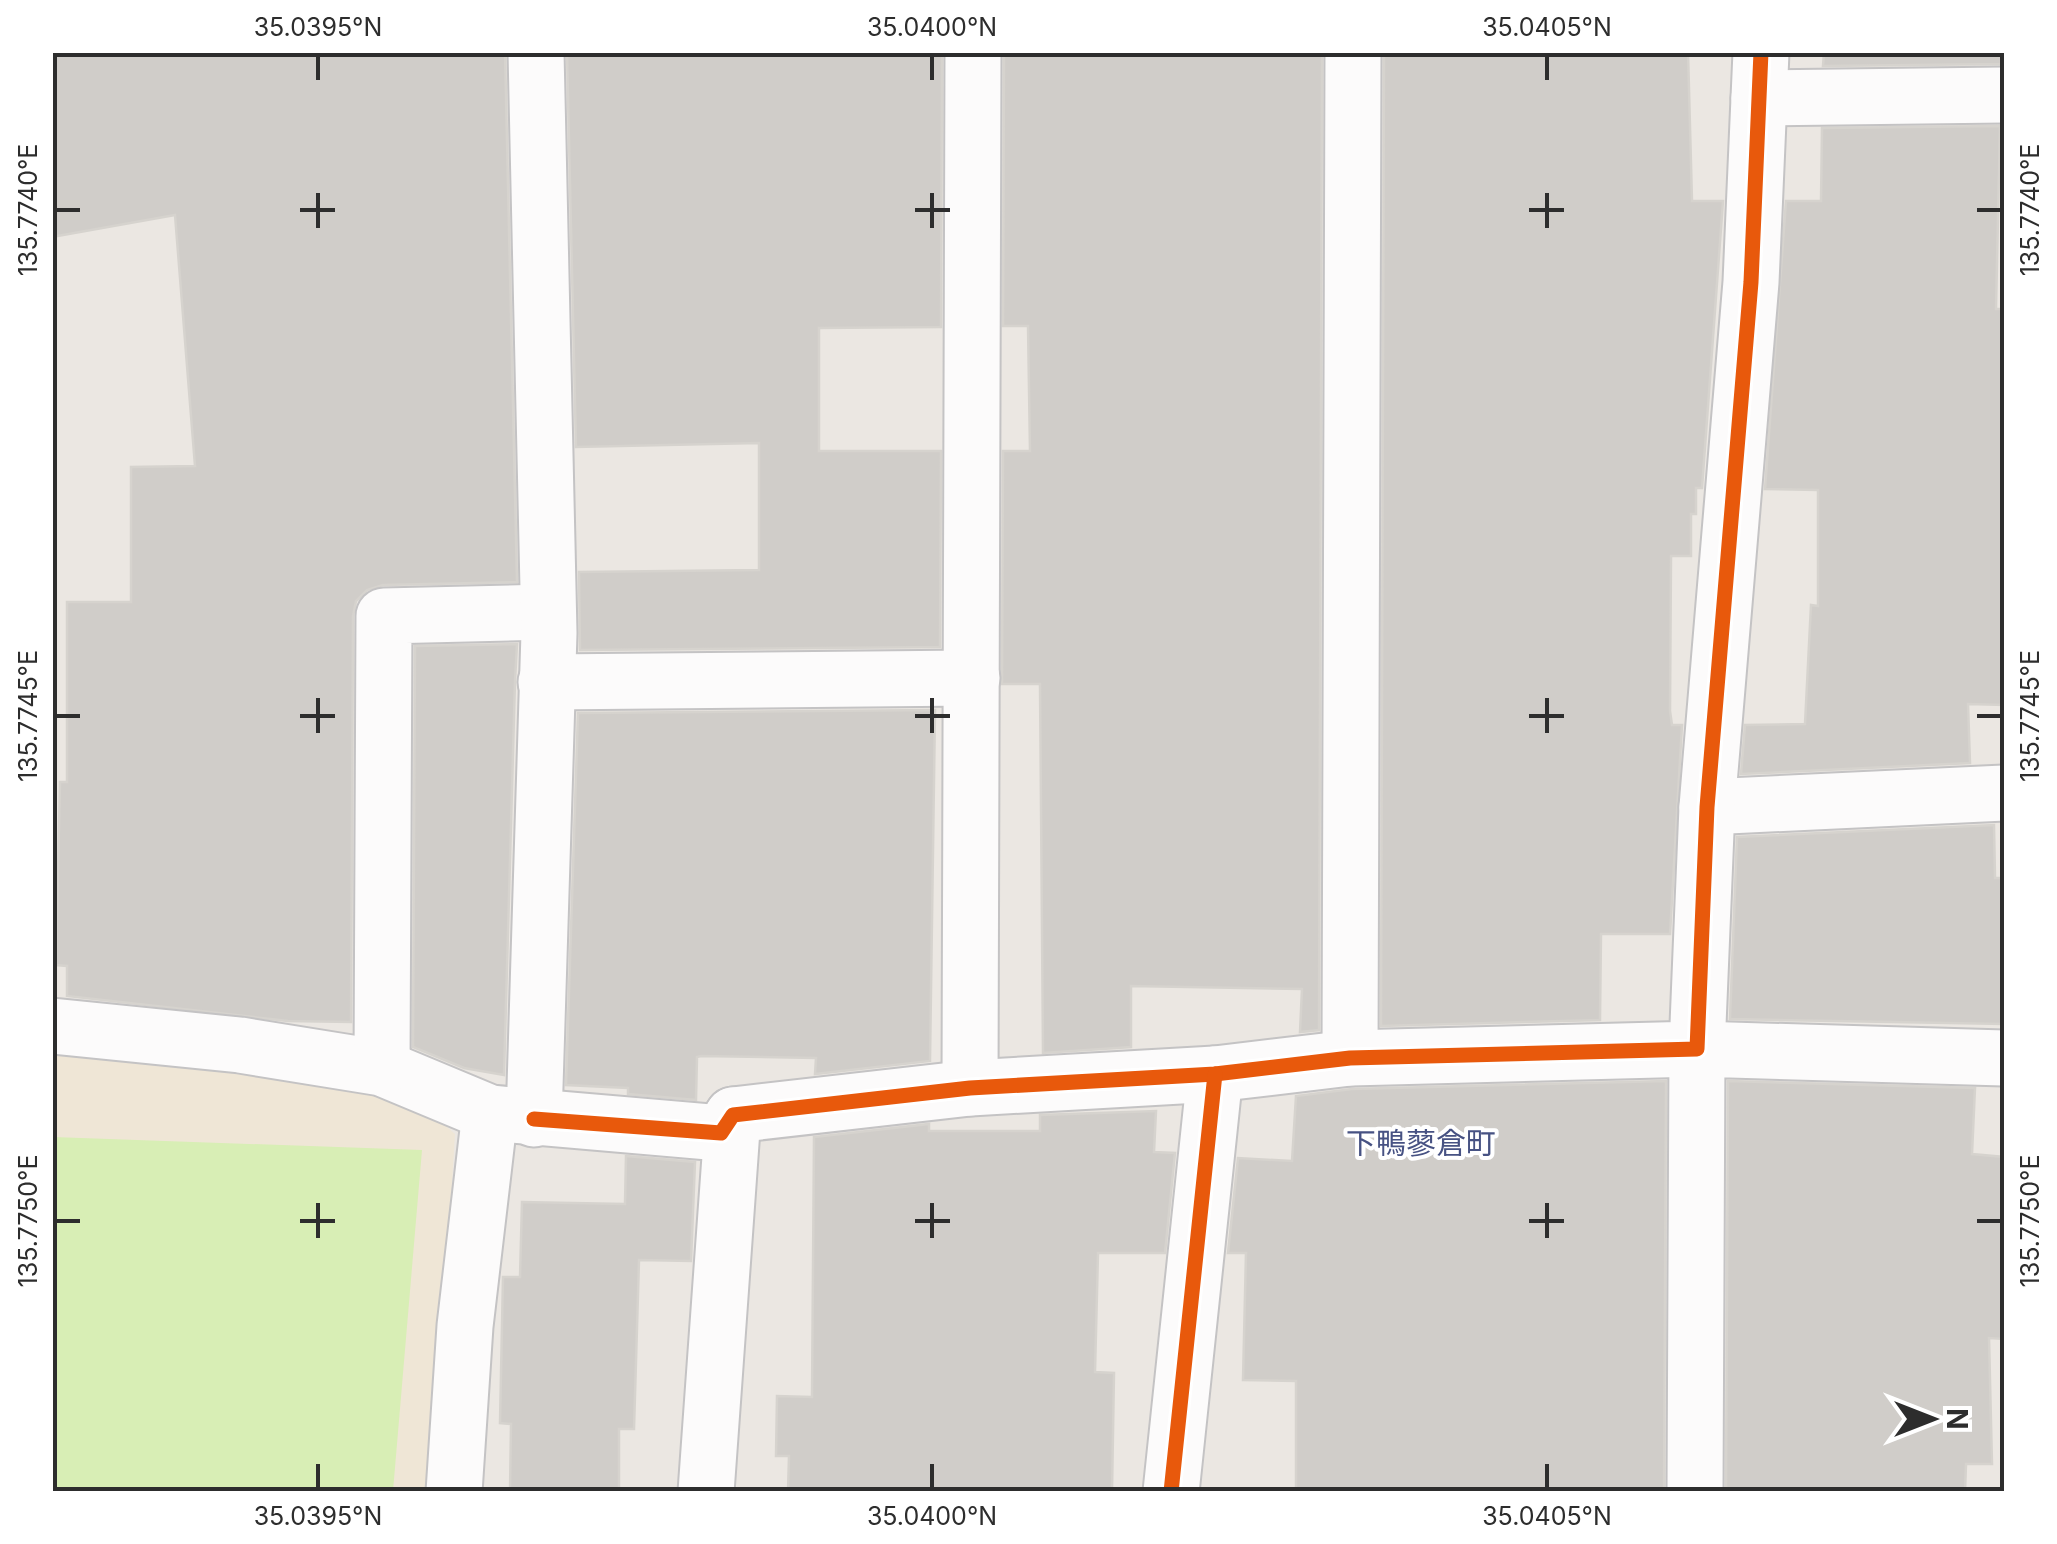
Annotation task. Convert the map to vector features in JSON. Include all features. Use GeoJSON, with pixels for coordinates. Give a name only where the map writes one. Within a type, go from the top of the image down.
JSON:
{"type":"FeatureCollection","features":[{"type":"Feature","properties":{"kind":"street"},"geometry":{"type":"LineString","coordinates":[[454,1492],[465,1326],[512,1116],[546,682],[548,612],[536,52]]}},
{"type":"Feature","properties":{"kind":"street"},"geometry":{"type":"LineString","coordinates":[[970,1088],[974,52]]}},
{"type":"Feature","properties":{"kind":"street"},"geometry":{"type":"LineString","coordinates":[[1350,1058],[1353,52]]}},
{"type":"Feature","properties":{"kind":"street"},"geometry":{"type":"LineString","coordinates":[[1695,1492],[1697,1049],[1706,806],[1751,282],[1760,75],[2004,95]]}},
{"type":"Feature","properties":{"kind":"street"},"geometry":{"type":"LineString","coordinates":[[382,1068],[384,616],[548,612]]}},
{"type":"Feature","properties":{"kind":"street"},"geometry":{"type":"LineString","coordinates":[[546,682],[972,678]]}},
{"type":"Feature","properties":{"kind":"street"},"geometry":{"type":"LineString","coordinates":[[1706,806],[2004,792]]}},
{"type":"Feature","properties":{"kind":"street"},"geometry":{"type":"LineString","coordinates":[[52,1026],[240,1045],[382,1068],[512,1116],[721,1133],[733,1115],[970,1088],[1215,1074],[1350,1058],[1697,1049],[2004,1058]]}},
{"type":"Feature","properties":{"kind":"street"},"geometry":{"type":"LineString","coordinates":[[1171,1492],[1215,1074]]}},
{"type":"Feature","properties":{"kind":"street"},"geometry":{"type":"LineString","coordinates":[[706,1492],[733,1115]]}},
{"type":"Feature","properties":{"kind":"shaded area"},"geometry":{"type":"Polygon","coordinates":[[[52,1040],[323,1076],[426,1109],[455,1134],[433,1491],[53,1491],[52,1040]]]}},
{"type":"Feature","properties":{"kind":"green space"},"geometry":{"type":"Polygon","coordinates":[[[53,1137],[422,1150],[393,1491],[53,1491],[53,1137]]]}},
{"type":"Feature","properties":{"kind":"building"},"geometry":{"type":"Polygon","coordinates":[[[52,52],[505,52],[517,582],[383,585],[367,590],[356,601],[351,1022],[288,1021],[67,996],[67,966],[56,965],[60,782],[67,782],[67,602],[131,602],[131,467],[195,466],[175,215],[52,237],[52,52]]]}},
{"type":"Feature","properties":{"kind":"building"},"geometry":{"type":"Polygon","coordinates":[[[567,52],[942,52],[941,327],[819,328],[819,451],[941,451],[940,647],[580,650],[579,572],[759,570],[759,443],[576,447],[567,52]]]}},
{"type":"Feature","properties":{"kind":"building"},"geometry":{"type":"Polygon","coordinates":[[[1004,52],[1322,52],[1319,1030],[1300,1032],[1302,989],[1131,986],[1131,1047],[1043,1053],[1040,684],[1002,684],[1003,451],[1030,451],[1028,326],[1003,326],[1004,52]]]}},
{"type":"Feature","properties":{"kind":"building"},"geometry":{"type":"Polygon","coordinates":[[[1384,52],[1688,52],[1692,201],[1723,201],[1702,488],[1696,488],[1696,514],[1691,514],[1691,556],[1671,556],[1670,711],[1672,725],[1682,725],[1670,934],[1601,934],[1600,1020],[1381,1026],[1384,52]]]}},
{"type":"Feature","properties":{"kind":"building"},"geometry":{"type":"Polygon","coordinates":[[[1824,52],[2001,52],[2001,64],[1823,66],[1824,52]]]}},
{"type":"Feature","properties":{"kind":"building"},"geometry":{"type":"Polygon","coordinates":[[[2000,126],[1996,309],[2004,309],[2004,705],[1968,704],[1970,763],[1741,774],[1745,725],[1805,724],[1811,605],[1818,606],[1818,490],[1765,489],[1786,201],[1821,201],[1822,128],[2000,126]]]}},
{"type":"Feature","properties":{"kind":"building"},"geometry":{"type":"Polygon","coordinates":[[[517,644],[504,1075],[464,1068],[413,1047],[415,646],[517,644]]]}},
{"type":"Feature","properties":{"kind":"building"},"geometry":{"type":"Polygon","coordinates":[[[935,710],[930,1061],[815,1074],[816,1058],[701,1056],[697,1057],[696,1100],[628,1094],[628,1088],[566,1085],[578,713],[935,710]]]}},
{"type":"Feature","properties":{"kind":"building"},"geometry":{"type":"Polygon","coordinates":[[[1994,825],[1995,878],[2004,878],[2004,1024],[1730,1019],[1737,837],[1994,825]]]}},
{"type":"Feature","properties":{"kind":"building"},"geometry":{"type":"Polygon","coordinates":[[[1666,1081],[1664,1492],[1296,1492],[1296,1381],[1243,1380],[1246,1253],[1228,1253],[1238,1158],[1292,1161],[1296,1096],[1352,1089],[1666,1081]]]}},
{"type":"Feature","properties":{"kind":"building"},"geometry":{"type":"Polygon","coordinates":[[[1728,1081],[1975,1088],[1972,1154],[2004,1157],[2004,1339],[1989,1338],[1992,1464],[1966,1464],[1965,1492],[1726,1492],[1728,1081]]]}},
{"type":"Feature","properties":{"kind":"building"},"geometry":{"type":"Polygon","coordinates":[[[1156,1111],[1154,1152],[1175,1153],[1165,1253],[1098,1253],[1095,1372],[1114,1373],[1112,1492],[788,1492],[789,1456],[776,1456],[777,1396],[812,1397],[814,1137],[929,1124],[929,1131],[1040,1131],[1040,1115],[1156,1111]]]}},
{"type":"Feature","properties":{"kind":"building"},"geometry":{"type":"Polygon","coordinates":[[[626,1156],[695,1162],[691,1261],[639,1260],[634,1429],[619,1429],[619,1492],[510,1492],[511,1424],[500,1423],[503,1277],[520,1277],[522,1202],[625,1204],[626,1156]]]}},
{"type":"Feature","properties":{"kind":"cycle path"},"geometry":{"type":"LineString","coordinates":[[534,1119],[721,1133],[733,1115],[970,1088],[1215,1074],[1350,1058],[1697,1049],[1707,807],[1751,282],[1761,52]]}},
{"type":"Feature","properties":{"kind":"cycle path"},"geometry":{"type":"LineString","coordinates":[[1171,1492],[1215,1074]]}},
{"type":"Feature","properties":{"kind":"district","name":"下鴨蓼倉町"},"geometry":{"type":"Point","coordinates":[1421,1144]}}]}
